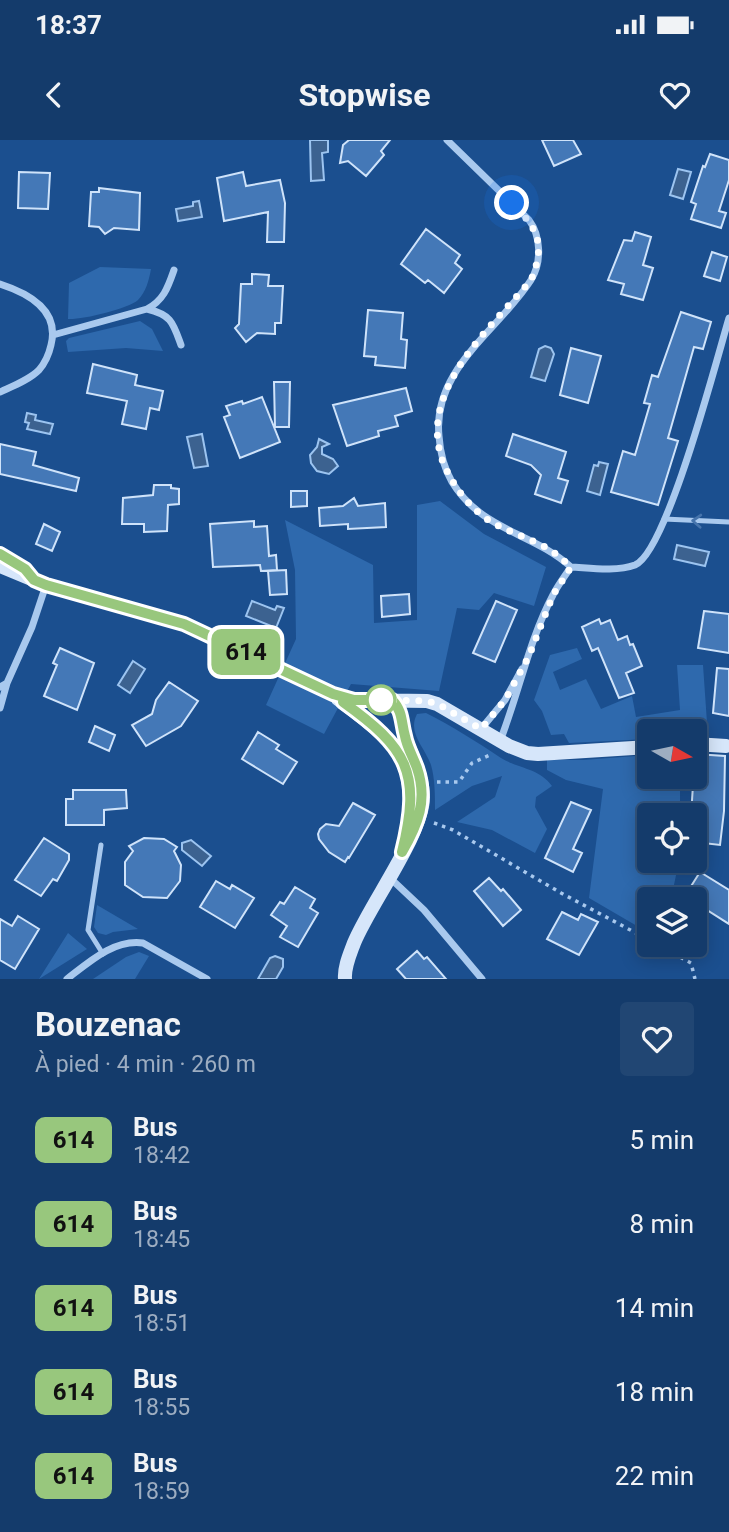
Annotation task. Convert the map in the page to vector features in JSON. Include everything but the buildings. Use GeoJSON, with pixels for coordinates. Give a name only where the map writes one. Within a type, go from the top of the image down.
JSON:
{"type":"FeatureCollection","features":[{"type":"Feature","properties":{"kind":"street"},"geometry":{"type":"LineString","coordinates":[[447,140],[529,220],[533,225],[539,250],[531,280],[462,363],[447,388],[439,412],[442,460],[451,481],[482,515],[504,530],[543,545],[571,567],[635,565],[646,555],[680,478],[729,318]]}},
{"type":"Feature","properties":{"kind":"street"},"geometry":{"type":"LineString","coordinates":[[53,335],[147,309],[161,300],[174,270]]}},
{"type":"Feature","properties":{"kind":"street"},"geometry":{"type":"LineString","coordinates":[[0,284],[40,303],[51,323],[53,335],[46,361],[38,371],[0,392]]}},
{"type":"Feature","properties":{"kind":"street"},"geometry":{"type":"LineString","coordinates":[[147,309],[167,316],[173,323],[181,345]]}},
{"type":"Feature","properties":{"kind":"street"},"geometry":{"type":"LineString","coordinates":[[0,554],[25,569],[40,583]]}},
{"type":"Feature","properties":{"kind":"street"},"geometry":{"type":"LineString","coordinates":[[0,566],[40,583],[184,624],[333,694],[354,700],[438,704],[517,750],[538,754],[637,748]]}},
{"type":"Feature","properties":{"kind":"street"},"geometry":{"type":"LineString","coordinates":[[500,741],[553,595],[571,567]]}},
{"type":"Feature","properties":{"kind":"street"},"geometry":{"type":"LineString","coordinates":[[0,708],[4,685],[32,626],[40,583]]}},
{"type":"Feature","properties":{"kind":"street"},"geometry":{"type":"LineString","coordinates":[[481,729],[505,700],[529,656]]}},
{"type":"Feature","properties":{"kind":"street"},"geometry":{"type":"LineString","coordinates":[[333,694],[389,739]]}},
{"type":"Feature","properties":{"kind":"street"},"geometry":{"type":"LineString","coordinates":[[342,977],[361,927],[418,820],[423,798],[399,710],[389,700]]}},
{"type":"Feature","properties":{"kind":"street"},"geometry":{"type":"LineString","coordinates":[[389,700],[380,707],[379,718],[389,739],[400,753],[409,783],[410,816],[402,852]]}},
{"type":"Feature","properties":{"kind":"street"},"geometry":{"type":"LineString","coordinates":[[404,725],[408,708],[416,701]]}},
{"type":"Feature","properties":{"kind":"street"},"geometry":{"type":"LineString","coordinates":[[707,745],[728,746]]}},
{"type":"Feature","properties":{"kind":"street"},"geometry":{"type":"LineString","coordinates":[[388,877],[424,910],[482,979]]}},
{"type":"Feature","properties":{"kind":"street"},"geometry":{"type":"LineString","coordinates":[[67,979],[121,943],[131,941],[143,943],[207,979]]}},
{"type":"Feature","properties":{"kind":"lane"},"geometry":{"type":"LineString","coordinates":[[664,519],[729,522]]}},
{"type":"Feature","properties":{"kind":"lane"},"geometry":{"type":"LineString","coordinates":[[101,845],[88,930],[103,954]]}},
{"type":"Feature","properties":{"kind":"path"},"geometry":{"type":"LineString","coordinates":[[422,787],[443,781],[459,782],[472,764],[490,755],[500,741]]}},
{"type":"Feature","properties":{"kind":"path"},"geometry":{"type":"LineString","coordinates":[[418,820],[438,823],[453,830],[637,934]]}},
{"type":"Feature","properties":{"kind":"path"},"geometry":{"type":"LineString","coordinates":[[680,957],[691,963],[695,979]]}},
{"type":"Feature","properties":{"kind":"shaded area"},"geometry":{"type":"Polygon","coordinates":[[[310,140],[328,140],[328,152],[322,153],[324,180],[311,181],[310,140]]]}},
{"type":"Feature","properties":{"kind":"shaded area"},"geometry":{"type":"Polygon","coordinates":[[[678,169],[691,172],[683,199],[670,195],[678,169]]]}},
{"type":"Feature","properties":{"kind":"shaded area"},"geometry":{"type":"Polygon","coordinates":[[[199,201],[202,217],[178,221],[176,209],[193,206],[193,202],[199,201]]]}},
{"type":"Feature","properties":{"kind":"shaded area"},"geometry":{"type":"Polygon","coordinates":[[[100,267],[151,269],[148,282],[138,300],[104,313],[68,319],[69,283],[100,267]]]}},
{"type":"Feature","properties":{"kind":"shaded area"},"geometry":{"type":"Polygon","coordinates":[[[140,321],[152,329],[163,351],[126,348],[68,352],[66,341],[69,338],[140,321]]]}},
{"type":"Feature","properties":{"kind":"shaded area"},"geometry":{"type":"Polygon","coordinates":[[[545,346],[551,348],[554,354],[545,381],[531,377],[539,349],[545,346]]]}},
{"type":"Feature","properties":{"kind":"shaded area"},"geometry":{"type":"Polygon","coordinates":[[[27,413],[36,415],[35,420],[53,424],[50,434],[27,429],[27,413]]]}},
{"type":"Feature","properties":{"kind":"shaded area"},"geometry":{"type":"Polygon","coordinates":[[[202,434],[208,466],[194,468],[187,437],[202,434]]]}},
{"type":"Feature","properties":{"kind":"shaded area"},"geometry":{"type":"Polygon","coordinates":[[[319,439],[329,444],[322,447],[322,454],[333,459],[338,466],[329,474],[317,471],[311,463],[310,455],[317,447],[319,439]]]}},
{"type":"Feature","properties":{"kind":"shaded area"},"geometry":{"type":"Polygon","coordinates":[[[599,462],[608,464],[600,495],[587,491],[594,465],[598,466],[599,462]]]}},
{"type":"Feature","properties":{"kind":"shaded area"},"geometry":{"type":"Polygon","coordinates":[[[440,501],[484,534],[546,567],[534,606],[494,593],[479,610],[457,608],[439,691],[351,684],[324,734],[266,705],[296,639],[295,570],[285,520],[373,565],[374,623],[417,620],[417,505],[440,501]]]}},
{"type":"Feature","properties":{"kind":"shaded area"},"geometry":{"type":"Polygon","coordinates":[[[677,545],[709,552],[705,566],[674,559],[677,545]]]}},
{"type":"Feature","properties":{"kind":"shaded area"},"geometry":{"type":"Polygon","coordinates":[[[252,601],[275,610],[277,606],[284,608],[276,628],[246,616],[252,601]]]}},
{"type":"Feature","properties":{"kind":"shaded area"},"geometry":{"type":"Polygon","coordinates":[[[577,648],[582,659],[553,672],[560,690],[586,679],[601,709],[632,696],[636,717],[680,710],[677,665],[703,665],[707,719],[637,719],[637,740],[569,743],[564,734],[551,735],[542,711],[534,700],[550,655],[577,648]]]}},
{"type":"Feature","properties":{"kind":"shaded area"},"geometry":{"type":"Polygon","coordinates":[[[133,661],[145,669],[130,693],[118,685],[133,661]]]}},
{"type":"Feature","properties":{"kind":"shaded area"},"geometry":{"type":"Polygon","coordinates":[[[426,713],[508,762],[535,772],[552,786],[536,797],[535,807],[547,829],[535,853],[492,830],[457,822],[495,797],[502,776],[472,786],[435,810],[431,765],[414,727],[417,714],[426,713]]]}},
{"type":"Feature","properties":{"kind":"shaded area"},"geometry":{"type":"Polygon","coordinates":[[[637,756],[637,789],[680,789],[680,803],[637,803],[637,873],[676,873],[674,887],[637,887],[637,926],[589,898],[603,789],[566,780],[547,770],[547,760],[637,756]]]}},
{"type":"Feature","properties":{"kind":"shaded area"},"geometry":{"type":"Polygon","coordinates":[[[191,840],[211,856],[202,866],[182,850],[182,843],[191,840]]]}},
{"type":"Feature","properties":{"kind":"shaded area"},"geometry":{"type":"Polygon","coordinates":[[[97,905],[138,929],[106,935],[98,933],[94,927],[97,905]]]}},
{"type":"Feature","properties":{"kind":"shaded area"},"geometry":{"type":"Polygon","coordinates":[[[68,933],[87,949],[39,979],[68,933]]]}},
{"type":"Feature","properties":{"kind":"shaded area"},"geometry":{"type":"Polygon","coordinates":[[[139,952],[149,956],[135,979],[93,979],[126,957],[139,952]]]}},
{"type":"Feature","properties":{"kind":"shaded area"},"geometry":{"type":"Polygon","coordinates":[[[275,956],[283,959],[283,967],[276,979],[258,979],[270,958],[275,956]]]}},
{"type":"Feature","properties":{"kind":"bus line","name":"614"},"geometry":{"type":"LineString","coordinates":[[0,554],[25,569],[34,580],[184,624],[333,694],[354,700],[392,700],[402,716],[423,798],[414,831],[402,852],[410,801],[409,783],[400,753],[368,720],[343,702]]}},
{"type":"Feature","properties":{"kind":"route"},"geometry":{"type":"LineString","coordinates":[[381,700],[427,701],[438,704],[481,729],[505,700],[529,656],[553,595],[571,567],[543,545],[504,530],[482,515],[451,481],[442,460],[439,412],[451,379],[531,280],[538,260],[539,250],[533,225],[512,203]]}}]}
